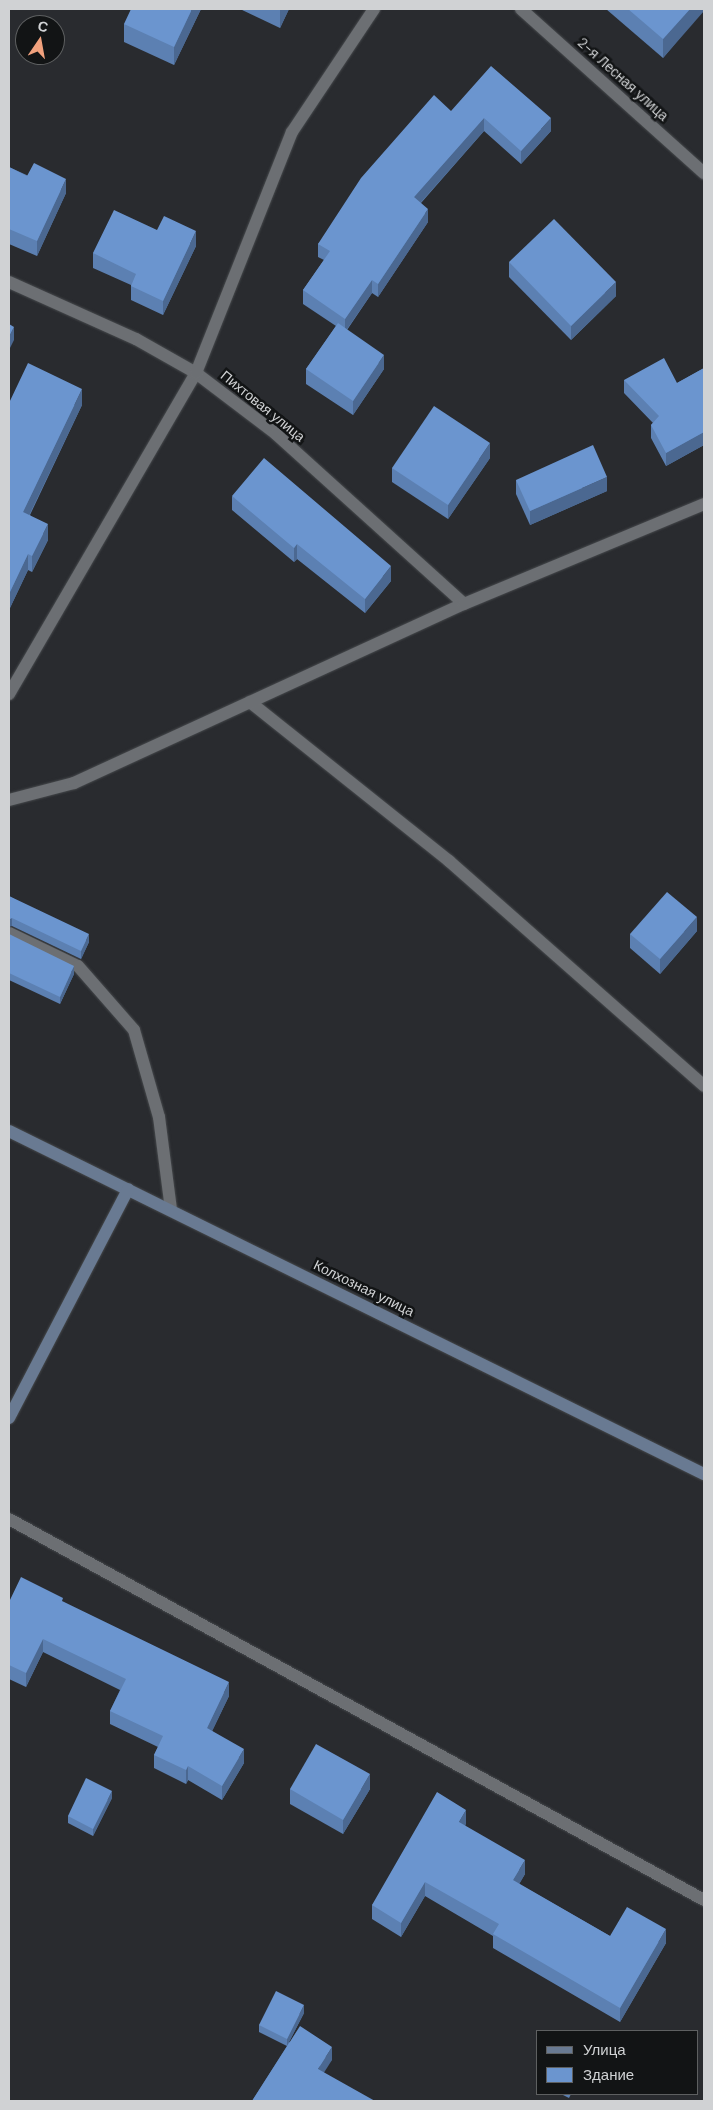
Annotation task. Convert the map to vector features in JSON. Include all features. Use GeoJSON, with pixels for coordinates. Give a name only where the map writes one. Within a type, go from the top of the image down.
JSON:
{"type":"FeatureCollection","features":[{"type":"Feature","properties":{"kind":"main road","name":"Колхозная улица"},"geometry":{"type":"LineString","coordinates":[[9,1131],[171,1209],[704,1474]]}},
{"type":"Feature","properties":{"kind":"main road"},"geometry":{"type":"LineString","coordinates":[[9,1418],[128,1189]]}},
{"type":"Feature","properties":{"kind":"street"},"geometry":{"type":"LineString","coordinates":[[9,694],[196,373],[292,132],[374,9]]}},
{"type":"Feature","properties":{"kind":"street","name":"2-я Лесная улица"},"geometry":{"type":"LineString","coordinates":[[521,9],[704,172]]}},
{"type":"Feature","properties":{"kind":"street","name":"Пихтовая улица"},"geometry":{"type":"LineString","coordinates":[[9,282],[136,339],[196,373],[276,434],[464,604]]}},
{"type":"Feature","properties":{"kind":"street"},"geometry":{"type":"LineString","coordinates":[[9,800],[74,784],[464,604],[704,504]]}},
{"type":"Feature","properties":{"kind":"street"},"geometry":{"type":"LineString","coordinates":[[250,702],[449,861],[704,1086]]}},
{"type":"Feature","properties":{"kind":"street"},"geometry":{"type":"LineString","coordinates":[[9,933],[78,966],[134,1030],[159,1117],[171,1209]]}},
{"type":"Feature","properties":{"kind":"street"},"geometry":{"type":"LineString","coordinates":[[9,1519],[704,1900]]}},
{"type":"Feature","properties":{"kind":"building"},"geometry":{"type":"Polygon","coordinates":[[[131,9],[192,9],[174,47],[124,24],[131,9]]]}},
{"type":"Feature","properties":{"kind":"building"},"geometry":{"type":"Polygon","coordinates":[[[628,9],[690,9],[663,39],[628,9]]]}},
{"type":"Feature","properties":{"kind":"building"},"geometry":{"type":"Polygon","coordinates":[[[491,66],[551,118],[521,151],[484,118],[414,197],[428,209],[378,284],[372,280],[345,319],[303,290],[330,251],[318,244],[361,178],[434,95],[451,111],[491,66]]]}},
{"type":"Feature","properties":{"kind":"building"},"geometry":{"type":"Polygon","coordinates":[[[34,163],[66,179],[37,241],[9,229],[9,167],[27,176],[34,163]]]}},
{"type":"Feature","properties":{"kind":"building"},"geometry":{"type":"Polygon","coordinates":[[[114,210],[157,230],[164,216],[196,231],[163,301],[131,286],[136,274],[93,253],[114,210]]]}},
{"type":"Feature","properties":{"kind":"building"},"geometry":{"type":"Polygon","coordinates":[[[554,219],[616,282],[571,326],[509,262],[554,219]]]}},
{"type":"Feature","properties":{"kind":"building"},"geometry":{"type":"Polygon","coordinates":[[[338,323],[384,355],[353,401],[306,369],[338,323]]]}},
{"type":"Feature","properties":{"kind":"building"},"geometry":{"type":"Polygon","coordinates":[[[9,324],[14,327],[9,337],[9,324]]]}},
{"type":"Feature","properties":{"kind":"building"},"geometry":{"type":"Polygon","coordinates":[[[664,358],[677,383],[704,368],[704,432],[666,453],[651,425],[659,416],[624,380],[664,358]]]}},
{"type":"Feature","properties":{"kind":"building"},"geometry":{"type":"Polygon","coordinates":[[[28,363],[82,389],[23,512],[48,524],[32,556],[28,554],[9,594],[9,403],[28,363]]]}},
{"type":"Feature","properties":{"kind":"building"},"geometry":{"type":"Polygon","coordinates":[[[434,406],[490,443],[448,505],[392,468],[434,406]]]}},
{"type":"Feature","properties":{"kind":"building"},"geometry":{"type":"Polygon","coordinates":[[[593,445],[607,477],[530,511],[516,480],[593,445]]]}},
{"type":"Feature","properties":{"kind":"building"},"geometry":{"type":"Polygon","coordinates":[[[264,458],[391,566],[365,599],[297,544],[294,548],[232,496],[264,458]]]}},
{"type":"Feature","properties":{"kind":"building"},"geometry":{"type":"Polygon","coordinates":[[[667,892],[697,917],[660,959],[630,934],[667,892]]]}},
{"type":"Feature","properties":{"kind":"building"},"geometry":{"type":"Polygon","coordinates":[[[9,896],[89,934],[81,951],[12,918],[9,920],[9,896]]]}},
{"type":"Feature","properties":{"kind":"building"},"geometry":{"type":"Polygon","coordinates":[[[9,934],[74,966],[60,997],[9,973],[9,934]]]}},
{"type":"Feature","properties":{"kind":"building"},"geometry":{"type":"Polygon","coordinates":[[[21,1577],[63,1598],[62,1601],[229,1682],[207,1728],[244,1749],[222,1786],[188,1766],[186,1770],[154,1755],[163,1736],[110,1711],[126,1679],[43,1639],[26,1673],[9,1665],[9,1602],[21,1577]]]}},
{"type":"Feature","properties":{"kind":"building"},"geometry":{"type":"Polygon","coordinates":[[[316,1744],[370,1774],[343,1820],[290,1789],[316,1744]]]}},
{"type":"Feature","properties":{"kind":"building"},"geometry":{"type":"Polygon","coordinates":[[[86,1778],[112,1791],[93,1829],[68,1816],[86,1778]]]}},
{"type":"Feature","properties":{"kind":"building"},"geometry":{"type":"Polygon","coordinates":[[[437,1792],[466,1810],[459,1822],[525,1860],[513,1880],[610,1936],[627,1907],[666,1929],[620,2008],[493,1934],[499,1924],[425,1882],[401,1923],[372,1905],[437,1792]]]}},
{"type":"Feature","properties":{"kind":"building"},"geometry":{"type":"Polygon","coordinates":[[[276,1991],[304,2005],[287,2039],[259,2025],[276,1991]]]}},
{"type":"Feature","properties":{"kind":"building"},"geometry":{"type":"Polygon","coordinates":[[[300,2026],[332,2047],[318,2069],[375,2101],[252,2101],[300,2026]]]}}]}
